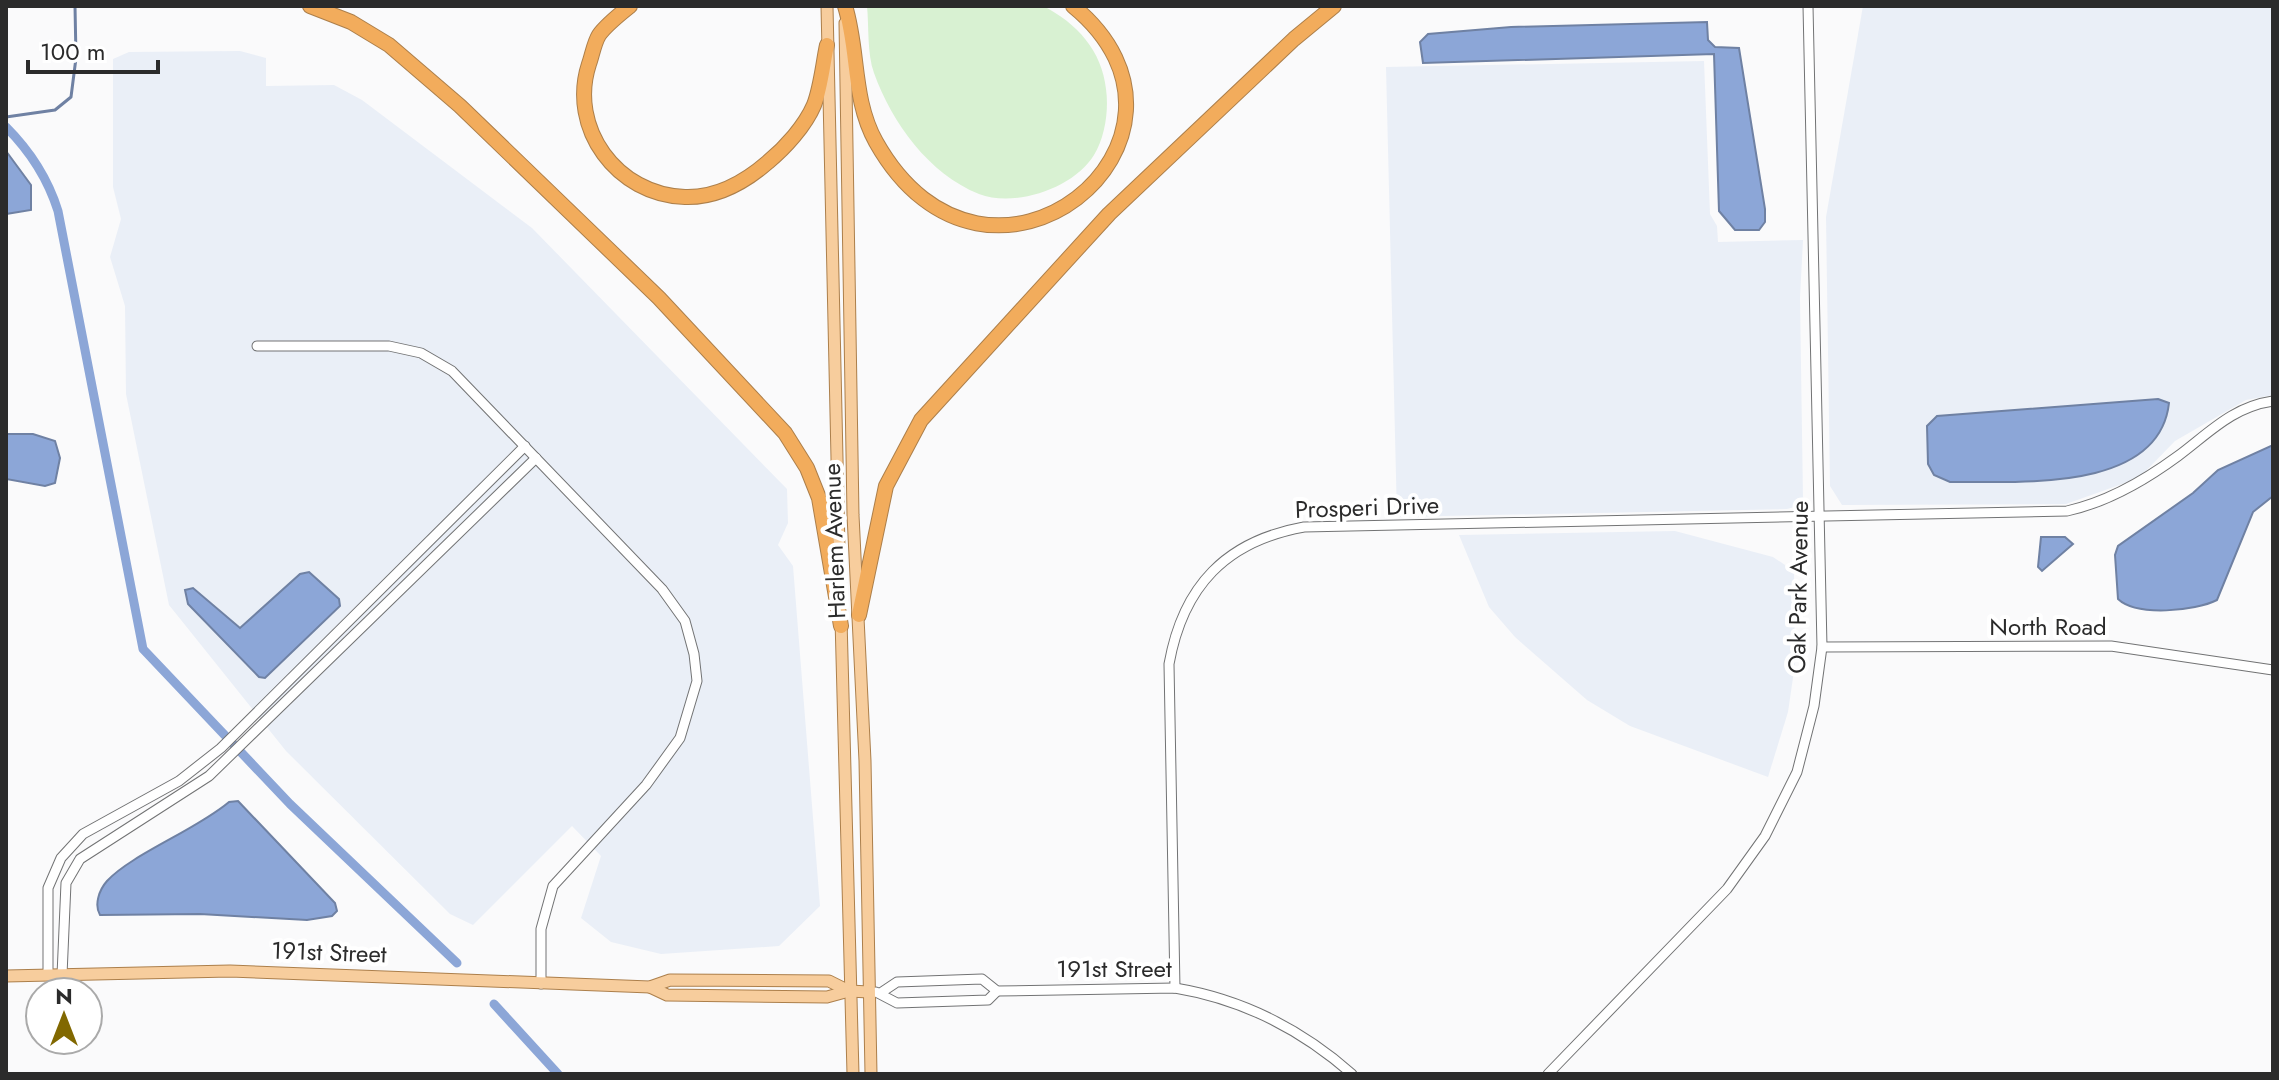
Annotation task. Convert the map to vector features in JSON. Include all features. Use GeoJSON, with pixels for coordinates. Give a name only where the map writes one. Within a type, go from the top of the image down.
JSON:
{"type":"FeatureCollection","features":[{"type":"Feature","properties":{"kind":"highway"},"geometry":{"type":"LineString","coordinates":[[310,6],[351,22],[389,45],[460,106],[659,298],[785,433],[807,468],[819,498],[841,626]]}},
{"type":"Feature","properties":{"kind":"highway"},"geometry":{"type":"LineString","coordinates":[[630,6],[598,36],[584,79],[583,104],[588,130],[599,149],[630,180],[668,194],[686,197],[719,192],[747,179],[782,150],[813,105],[827,45]]}},
{"type":"Feature","properties":{"kind":"highway"},"geometry":{"type":"LineString","coordinates":[[845,6],[852,28],[862,109],[888,161],[935,204],[975,222],[999,225],[1042,219],[1073,203],[1098,180],[1118,143],[1124,105],[1119,73],[1099,33],[1073,6]]}},
{"type":"Feature","properties":{"kind":"highway"},"geometry":{"type":"LineString","coordinates":[[859,615],[886,486],[921,420],[1109,214],[1294,39],[1334,6]]}},
{"type":"Feature","properties":{"kind":"main road","name":"Harlem Avenue"},"geometry":{"type":"LineString","coordinates":[[827,6],[853,1074]]}},
{"type":"Feature","properties":{"kind":"main road","name":"Harlem Avenue"},"geometry":{"type":"LineString","coordinates":[[845,6],[853,515],[869,901],[871,1074]]}},
{"type":"Feature","properties":{"kind":"main road","name":"191st Street"},"geometry":{"type":"LineString","coordinates":[[6,976],[230,971],[650,987],[667,995],[827,997],[849,991],[869,992]]}},
{"type":"Feature","properties":{"kind":"street","name":"Oak Park Avenue"},"geometry":{"type":"LineString","coordinates":[[1548,1074],[1727,889],[1765,836],[1797,772],[1814,706],[1822,647],[1808,6]]}},
{"type":"Feature","properties":{"kind":"street"},"geometry":{"type":"LineString","coordinates":[[257,346],[389,346],[421,353],[452,371],[662,589],[685,621],[697,681],[680,738],[646,785],[594,837],[553,886],[541,929],[541,984]]}},
{"type":"Feature","properties":{"kind":"street","name":"Prosperi Drive"},"geometry":{"type":"LineString","coordinates":[[1175,988],[1169,664],[1174,638],[1188,603],[1213,570],[1232,554],[1278,531],[1304,527],[2047,513],[2085,507],[2129,489],[2178,456],[2225,417],[2273,401]]}},
{"type":"Feature","properties":{"kind":"street"},"geometry":{"type":"LineString","coordinates":[[48,975],[48,888],[61,858],[83,834],[179,781],[221,748],[525,446]]}},
{"type":"Feature","properties":{"kind":"street"},"geometry":{"type":"LineString","coordinates":[[62,975],[66,883],[80,859],[105,840],[177,800],[230,757],[536,458]]}},
{"type":"Feature","properties":{"kind":"street","name":"North Road"},"geometry":{"type":"LineString","coordinates":[[1822,647],[2111,646],[2273,670]]}},
{"type":"Feature","properties":{"kind":"street","name":"191st Street"},"geometry":{"type":"LineString","coordinates":[[869,992],[882,992],[897,982],[982,979],[997,991],[1175,988],[1197,992],[1267,1017],[1306,1039],[1352,1074]]}},
{"type":"Feature","properties":{"kind":"street","name":"191st Street"},"geometry":{"type":"LineString","coordinates":[[882,992],[897,1003],[988,1000],[997,991]]}},
{"type":"Feature","properties":{"kind":"shaded area"},"geometry":{"type":"Polygon","coordinates":[[[1863,6],[2273,6],[2273,395],[2246,400],[2175,441],[2139,478],[2066,504],[1842,505],[1830,486],[1826,217],[1863,6]]]}},
{"type":"Feature","properties":{"kind":"shaded area"},"geometry":{"type":"Polygon","coordinates":[[[240,51],[266,58],[266,86],[334,85],[362,100],[532,228],[787,489],[788,523],[778,545],[793,566],[820,906],[779,946],[661,954],[611,942],[581,918],[601,856],[572,826],[473,925],[450,914],[286,751],[169,605],[126,394],[125,306],[110,257],[121,219],[113,187],[113,59],[129,52],[240,51]]]}},
{"type":"Feature","properties":{"kind":"shaded area"},"geometry":{"type":"Polygon","coordinates":[[[1704,61],[1710,214],[1717,226],[1718,242],[1803,240],[1800,298],[1803,500],[1798,506],[1787,509],[1397,517],[1386,67],[1704,61]]]}},
{"type":"Feature","properties":{"kind":"shaded area"},"geometry":{"type":"Polygon","coordinates":[[[1675,531],[1773,557],[1794,571],[1795,664],[1788,712],[1768,777],[1630,726],[1587,700],[1515,637],[1489,607],[1459,535],[1675,531]]]}},
{"type":"Feature","properties":{"kind":"green space"},"geometry":{"type":"Polygon","coordinates":[[[867,6],[1043,6],[1055,13],[1086,40],[1104,75],[1106,114],[1101,140],[1094,155],[1073,177],[1058,186],[1026,197],[993,198],[979,194],[944,174],[914,145],[882,92],[869,49],[867,6]]]}},
{"type":"Feature","properties":{"kind":"water"},"geometry":{"type":"Polygon","coordinates":[[[1707,22],[1708,40],[1715,47],[1739,48],[1765,209],[1765,222],[1759,230],[1735,230],[1719,211],[1714,54],[1423,63],[1420,42],[1428,34],[1511,27],[1707,22]]]}},
{"type":"Feature","properties":{"kind":"water"},"geometry":{"type":"Polygon","coordinates":[[[6,151],[31,185],[31,210],[6,214],[6,151]]]}},
{"type":"Feature","properties":{"kind":"water"},"geometry":{"type":"Polygon","coordinates":[[[2158,399],[2169,403],[2159,432],[2140,454],[2112,468],[2045,481],[1950,482],[1934,475],[1928,464],[1927,426],[1937,416],[2158,399]]]}},
{"type":"Feature","properties":{"kind":"water"},"geometry":{"type":"Polygon","coordinates":[[[6,434],[33,434],[55,441],[60,458],[55,483],[45,486],[6,479],[6,434]]]}},
{"type":"Feature","properties":{"kind":"water"},"geometry":{"type":"Polygon","coordinates":[[[2273,445],[2273,496],[2253,512],[2217,600],[2195,607],[2152,610],[2127,605],[2118,599],[2115,555],[2118,546],[2193,493],[2218,470],[2273,445]]]}},
{"type":"Feature","properties":{"kind":"water"},"geometry":{"type":"Polygon","coordinates":[[[2041,537],[2065,537],[2073,544],[2042,571],[2038,567],[2041,537]]]}},
{"type":"Feature","properties":{"kind":"water"},"geometry":{"type":"Polygon","coordinates":[[[309,572],[339,599],[340,606],[265,678],[259,677],[188,604],[185,590],[193,588],[240,628],[300,574],[309,572]]]}},
{"type":"Feature","properties":{"kind":"water"},"geometry":{"type":"Polygon","coordinates":[[[238,801],[335,903],[337,911],[332,916],[307,920],[200,914],[100,915],[97,902],[100,893],[118,871],[229,802],[238,801]]]}},
{"type":"Feature","properties":{"kind":"waterway"},"geometry":{"type":"LineString","coordinates":[[6,117],[55,110],[71,97],[76,58],[75,6]]}},
{"type":"Feature","properties":{"kind":"waterway"},"geometry":{"type":"LineString","coordinates":[[6,127],[37,166],[58,211],[143,649],[290,804],[457,963]]}},
{"type":"Feature","properties":{"kind":"waterway"},"geometry":{"type":"LineString","coordinates":[[494,1004],[558,1074]]}}]}
